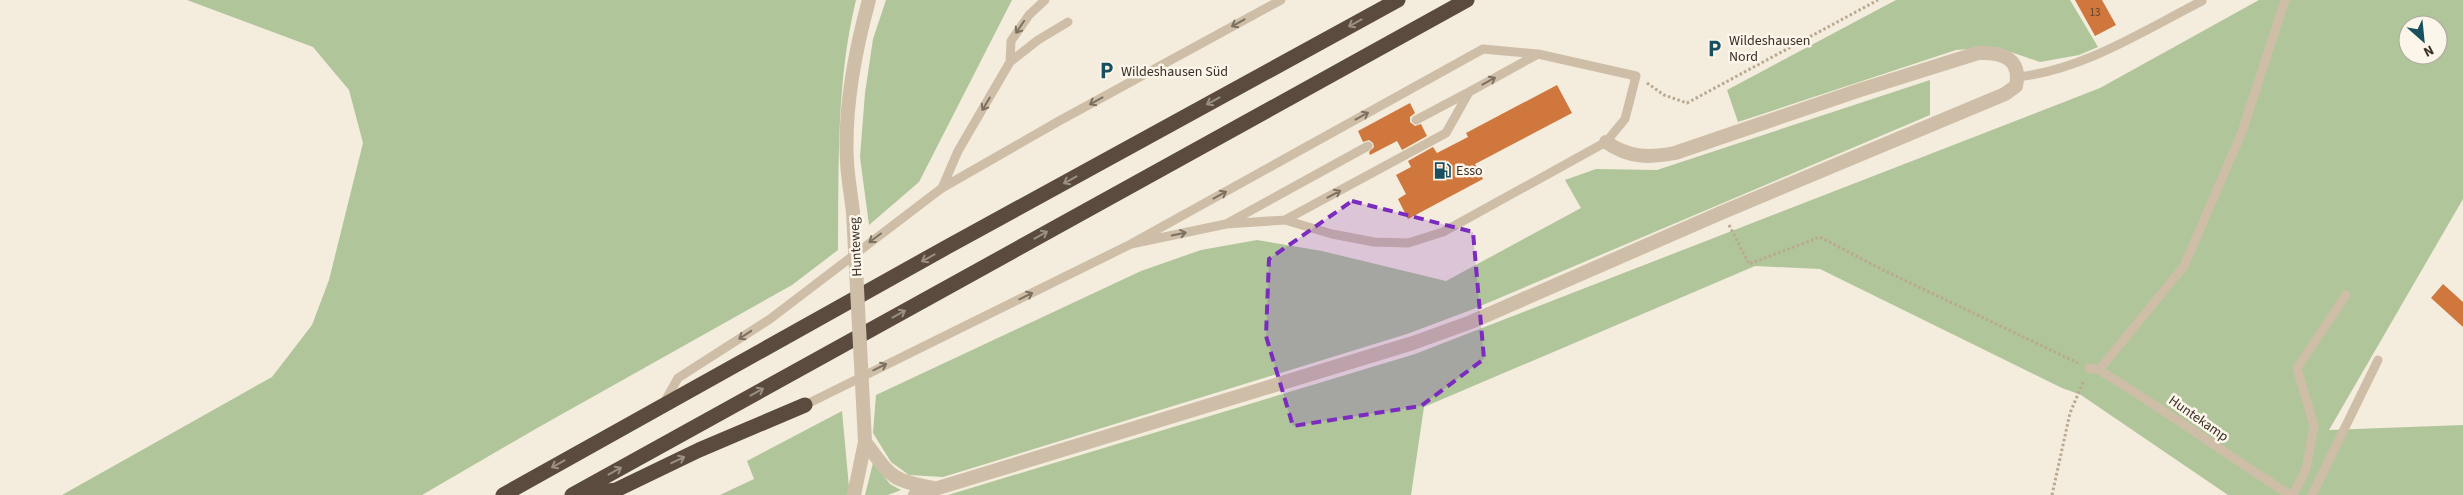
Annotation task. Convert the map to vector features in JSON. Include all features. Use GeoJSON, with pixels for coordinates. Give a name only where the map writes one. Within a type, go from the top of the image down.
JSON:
{"type":"FeatureCollection","features":[{"type":"Feature","properties":{"kind":"highway"},"geometry":{"type":"LineString","coordinates":[[503,495],[947,247],[1398,0]]}},
{"type":"Feature","properties":{"kind":"highway"},"geometry":{"type":"LineString","coordinates":[[572,495],[1466,0]]}},
{"type":"Feature","properties":{"kind":"highway"},"geometry":{"type":"LineString","coordinates":[[584,495],[616,490],[699,450],[805,404]]}},
{"type":"Feature","properties":{"kind":"street","name":"Hunteweg"},"geometry":{"type":"LineString","coordinates":[[854,495],[865,442],[853,212],[847,161],[850,96],[860,33],[869,0]]}},
{"type":"Feature","properties":{"kind":"street"},"geometry":{"type":"LineString","coordinates":[[915,495],[1413,343],[1471,322],[1723,212],[2005,94],[2016,86],[2018,77],[2014,64],[2006,57],[1996,52],[1978,53],[1860,90],[1675,154],[1648,158],[1615,148],[1606,142]]}},
{"type":"Feature","properties":{"kind":"street"},"geometry":{"type":"LineString","coordinates":[[865,442],[895,479],[904,483],[933,488]]}},
{"type":"Feature","properties":{"kind":"lane"},"geometry":{"type":"LineString","coordinates":[[1010,62],[1011,41],[1029,15],[1045,0]]}},
{"type":"Feature","properties":{"kind":"lane"},"geometry":{"type":"LineString","coordinates":[[662,406],[678,378],[770,319],[942,188],[1067,116],[1281,0]]}},
{"type":"Feature","properties":{"kind":"lane"},"geometry":{"type":"LineString","coordinates":[[2018,77],[2045,74],[2094,57],[2202,0]]}},
{"type":"Feature","properties":{"kind":"lane"},"geometry":{"type":"LineString","coordinates":[[2099,370],[2184,266],[2242,132],[2285,0]]}},
{"type":"Feature","properties":{"kind":"lane"},"geometry":{"type":"LineString","coordinates":[[942,188],[958,151],[1010,62],[1038,40],[1068,22]]}},
{"type":"Feature","properties":{"kind":"lane"},"geometry":{"type":"LineString","coordinates":[[805,404],[1132,244],[1483,49],[1538,54],[1636,76],[1625,119],[1606,142],[1443,232],[1408,243],[1365,240],[1332,234],[1285,220],[1226,224],[1132,244]]}},
{"type":"Feature","properties":{"kind":"lane"},"geometry":{"type":"LineString","coordinates":[[1416,120],[1538,54]]}},
{"type":"Feature","properties":{"kind":"lane"},"geometry":{"type":"LineString","coordinates":[[1285,220],[1446,133],[1468,92]]}},
{"type":"Feature","properties":{"kind":"lane"},"geometry":{"type":"LineString","coordinates":[[1226,224],[1368,146]]}},
{"type":"Feature","properties":{"kind":"lane"},"geometry":{"type":"LineString","coordinates":[[2291,495],[2306,469],[2314,426],[2297,368],[2346,295]]}},
{"type":"Feature","properties":{"kind":"lane"},"geometry":{"type":"LineString","coordinates":[[2312,495],[2378,360]]}},
{"type":"Feature","properties":{"kind":"lane","name":"Huntekamp"},"geometry":{"type":"LineString","coordinates":[[2089,368],[2099,370],[2152,402],[2200,436],[2291,495]]}},
{"type":"Feature","properties":{"kind":"path"},"geometry":{"type":"LineString","coordinates":[[1636,76],[1664,95],[1687,103],[1878,0]]}},
{"type":"Feature","properties":{"kind":"path"},"geometry":{"type":"LineString","coordinates":[[1723,212],[1749,264],[1820,237],[1881,269],[2089,368],[2070,413],[2052,495]]}},
{"type":"Feature","properties":{"kind":"highlighted area"},"geometry":{"type":"Polygon","coordinates":[[[1352,201],[1473,232],[1484,359],[1421,406],[1293,426],[1266,336],[1269,259],[1352,201]]]}},
{"type":"Feature","properties":{"kind":"green space"},"geometry":{"type":"Polygon","coordinates":[[[187,0],[856,0],[845,62],[842,93],[838,250],[792,285],[422,495],[62,495],[272,377],[312,325],[329,280],[363,143],[349,90],[313,47],[187,0]]]}},
{"type":"Feature","properties":{"kind":"green space"},"geometry":{"type":"Polygon","coordinates":[[[886,0],[1012,0],[919,182],[869,225],[860,157],[865,93],[873,39],[886,0]]]}},
{"type":"Feature","properties":{"kind":"green space"},"geometry":{"type":"Polygon","coordinates":[[[1896,0],[2070,0],[2098,47],[2079,55],[2040,62],[1996,47],[1956,50],[1738,122],[1727,90],[1896,0]]]}},
{"type":"Feature","properties":{"kind":"green space"},"geometry":{"type":"Polygon","coordinates":[[[2259,0],[2463,0],[2463,199],[2329,430],[2463,425],[2463,495],[2228,495],[2081,395],[2062,388],[1820,269],[1755,266],[1424,407],[1411,495],[948,495],[1415,354],[2100,88],[2259,0]]]}},
{"type":"Feature","properties":{"kind":"green space"},"geometry":{"type":"Polygon","coordinates":[[[1930,80],[1930,115],[1471,310],[1407,334],[943,477],[909,475],[891,462],[873,433],[876,395],[1141,271],[1201,250],[1257,240],[1322,251],[1446,281],[1581,208],[1565,180],[1596,169],[1657,170],[1930,80]]]}},
{"type":"Feature","properties":{"kind":"green space"},"geometry":{"type":"Polygon","coordinates":[[[842,411],[849,487],[847,495],[720,495],[754,479],[747,461],[842,411]]]}},
{"type":"Feature","properties":{"kind":"green space"},"geometry":{"type":"Polygon","coordinates":[[[873,463],[890,484],[901,490],[888,495],[865,495],[873,463]]]}},
{"type":"Feature","properties":{"kind":"building"},"geometry":{"type":"Polygon","coordinates":[[[2075,0],[2102,0],[2116,25],[2095,36],[2075,0]]]}},
{"type":"Feature","properties":{"kind":"building"},"geometry":{"type":"Polygon","coordinates":[[[1557,85],[1572,113],[1475,164],[1483,179],[1408,219],[1398,199],[1406,194],[1396,175],[1411,167],[1408,161],[1433,147],[1437,153],[1468,137],[1466,133],[1557,85]]]}},
{"type":"Feature","properties":{"kind":"building"},"geometry":{"type":"Polygon","coordinates":[[[1410,103],[1415,113],[1410,117],[1410,122],[1415,126],[1421,124],[1427,136],[1402,150],[1397,141],[1370,155],[1369,152],[1374,147],[1373,143],[1369,140],[1363,142],[1358,131],[1410,103]]]}},
{"type":"Feature","properties":{"kind":"building"},"geometry":{"type":"Polygon","coordinates":[[[2443,284],[2463,302],[2463,327],[2431,298],[2443,284]]]}},
{"type":"Feature","properties":{"kind":"place","name":"Wildeshausen Nord"},"geometry":{"type":"Point","coordinates":[1715,48]}},
{"type":"Feature","properties":{"kind":"place","name":"Wildeshausen Süd"},"geometry":{"type":"Point","coordinates":[1107,71]}},
{"type":"Feature","properties":{"kind":"place","name":"Esso"},"geometry":{"type":"Point","coordinates":[1442,170]}}]}
